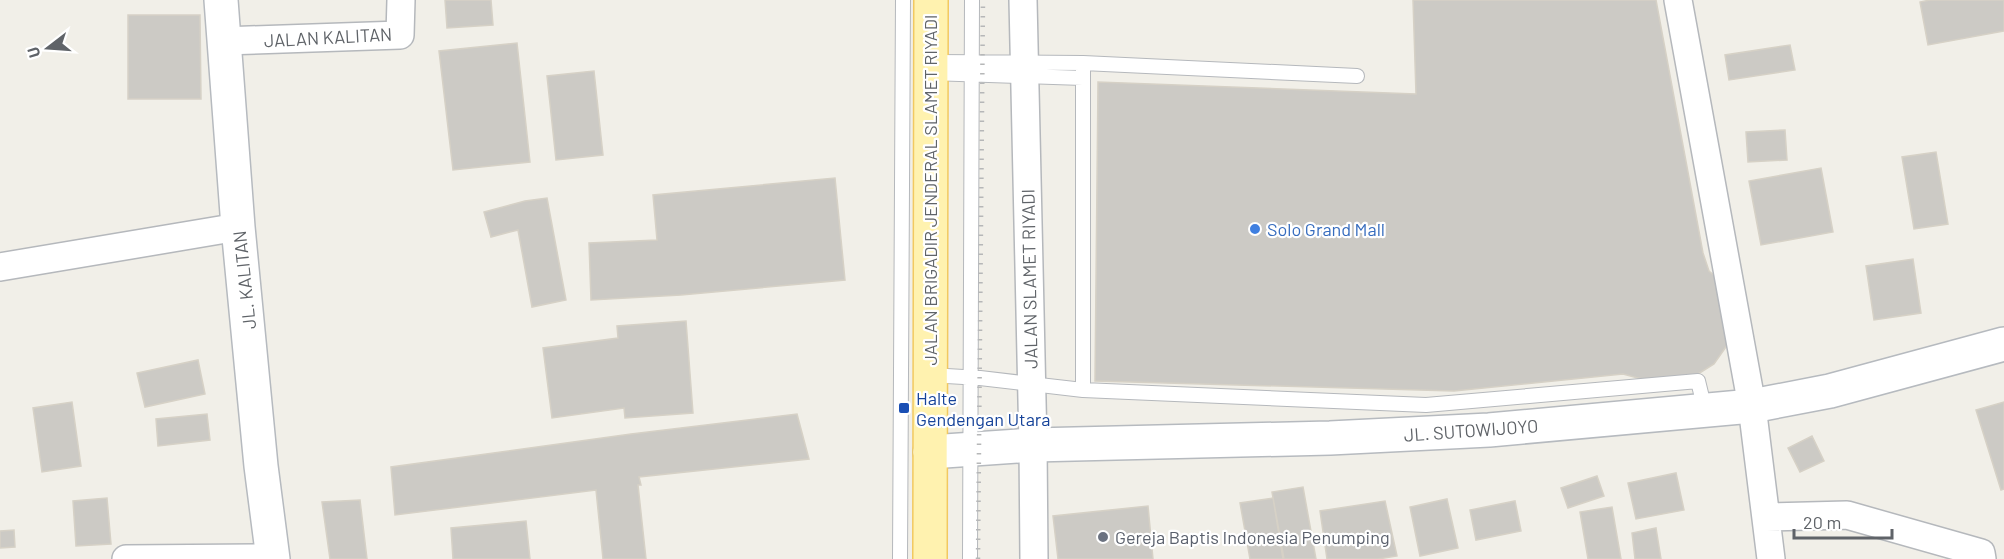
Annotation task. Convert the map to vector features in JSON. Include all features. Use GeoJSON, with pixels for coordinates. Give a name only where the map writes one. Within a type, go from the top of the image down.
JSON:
{"type":"FeatureCollection","features":[{"type":"Feature","properties":{"kind":"main road","name":"JL. KALITAN"},"geometry":{"type":"LineString","coordinates":[[221,0],[238,227],[261,466],[273,558]]}},
{"type":"Feature","properties":{"kind":"main road","name":"JALAN BRIGADIR JENDERAL SLAMET RIYADI"},"geometry":{"type":"LineString","coordinates":[[930,559],[931,0]]}},
{"type":"Feature","properties":{"kind":"main road","name":"JL. SUTOWIJOYO"},"geometry":{"type":"LineString","coordinates":[[930,452],[1033,445],[1330,438],[1489,430],[1752,406],[1830,391],[2004,344]]}},
{"type":"Feature","properties":{"kind":"street","name":"JALAN KALITAN"},"geometry":{"type":"LineString","coordinates":[[223,41],[400,36],[401,0]]}},
{"type":"Feature","properties":{"kind":"street","name":"JALAN SLAMET RIYADI"},"geometry":{"type":"LineString","coordinates":[[1023,0],[1034,559]]}},
{"type":"Feature","properties":{"kind":"street"},"geometry":{"type":"LineString","coordinates":[[1678,0],[1752,406],[1771,559]]}},
{"type":"Feature","properties":{"kind":"street"},"geometry":{"type":"LineString","coordinates":[[0,267],[238,227]]}},
{"type":"Feature","properties":{"kind":"street"},"geometry":{"type":"LineString","coordinates":[[1766,517],[1847,515],[1981,553],[1982,559]]}},
{"type":"Feature","properties":{"kind":"street"},"geometry":{"type":"LineString","coordinates":[[126,559],[273,558]]}},
{"type":"Feature","properties":{"kind":"lane"},"geometry":{"type":"LineString","coordinates":[[900,559],[903,0]]}},
{"type":"Feature","properties":{"kind":"lane"},"geometry":{"type":"LineString","coordinates":[[970,559],[972,0]]}},
{"type":"Feature","properties":{"kind":"lane"},"geometry":{"type":"LineString","coordinates":[[1025,70],[1083,63],[1357,76]]}},
{"type":"Feature","properties":{"kind":"lane"},"geometry":{"type":"LineString","coordinates":[[1083,63],[1083,390]]}},
{"type":"Feature","properties":{"kind":"lane"},"geometry":{"type":"LineString","coordinates":[[930,67],[1025,70],[1083,78]]}},
{"type":"Feature","properties":{"kind":"lane"},"geometry":{"type":"LineString","coordinates":[[930,375],[1031,383],[1083,390],[1426,405],[1698,381],[1705,410]]}},
{"type":"Feature","properties":{"kind":"building"},"geometry":{"type":"Polygon","coordinates":[[[445,0],[491,0],[493,25],[447,28],[445,0]]]}},
{"type":"Feature","properties":{"kind":"building"},"geometry":{"type":"Polygon","coordinates":[[[1413,0],[1656,0],[1703,253],[1709,271],[1723,283],[1728,344],[1714,364],[1698,374],[1676,379],[1645,380],[1623,374],[1454,391],[1095,381],[1098,82],[1416,94],[1413,0]]]}},
{"type":"Feature","properties":{"kind":"building"},"geometry":{"type":"Polygon","coordinates":[[[2004,0],[2004,31],[1928,45],[1920,2],[2004,0]]]}},
{"type":"Feature","properties":{"kind":"building"},"geometry":{"type":"Polygon","coordinates":[[[128,15],[200,15],[201,99],[128,99],[128,15]]]}},
{"type":"Feature","properties":{"kind":"building"},"geometry":{"type":"Polygon","coordinates":[[[517,43],[530,162],[453,170],[439,51],[517,43]]]}},
{"type":"Feature","properties":{"kind":"building"},"geometry":{"type":"Polygon","coordinates":[[[1790,45],[1795,70],[1729,80],[1725,55],[1790,45]]]}},
{"type":"Feature","properties":{"kind":"building"},"geometry":{"type":"Polygon","coordinates":[[[594,71],[603,155],[556,160],[547,76],[594,71]]]}},
{"type":"Feature","properties":{"kind":"building"},"geometry":{"type":"Polygon","coordinates":[[[1785,130],[1787,160],[1748,162],[1746,132],[1785,130]]]}},
{"type":"Feature","properties":{"kind":"building"},"geometry":{"type":"Polygon","coordinates":[[[1936,152],[1948,224],[1914,229],[1902,157],[1936,152]]]}},
{"type":"Feature","properties":{"kind":"building"},"geometry":{"type":"Polygon","coordinates":[[[1821,168],[1833,232],[1761,245],[1749,181],[1821,168]]]}},
{"type":"Feature","properties":{"kind":"building"},"geometry":{"type":"Polygon","coordinates":[[[835,178],[845,280],[681,295],[591,300],[589,243],[657,240],[653,195],[835,178]]]}},
{"type":"Feature","properties":{"kind":"building"},"geometry":{"type":"Polygon","coordinates":[[[547,198],[566,300],[532,307],[518,230],[491,237],[484,212],[525,201],[547,198]]]}},
{"type":"Feature","properties":{"kind":"building"},"geometry":{"type":"Polygon","coordinates":[[[1913,259],[1921,313],[1874,320],[1866,266],[1913,259]]]}},
{"type":"Feature","properties":{"kind":"building"},"geometry":{"type":"Polygon","coordinates":[[[686,321],[693,413],[625,418],[624,408],[552,418],[543,348],[618,338],[617,326],[686,321]]]}},
{"type":"Feature","properties":{"kind":"building"},"geometry":{"type":"Polygon","coordinates":[[[198,360],[205,394],[145,407],[137,373],[198,360]]]}},
{"type":"Feature","properties":{"kind":"building"},"geometry":{"type":"Polygon","coordinates":[[[72,402],[81,466],[42,472],[33,408],[72,402]]]}},
{"type":"Feature","properties":{"kind":"building"},"geometry":{"type":"Polygon","coordinates":[[[2004,402],[2004,489],[2001,490],[1976,410],[2004,402]]]}},
{"type":"Feature","properties":{"kind":"building"},"geometry":{"type":"Polygon","coordinates":[[[207,414],[210,440],[158,446],[156,419],[207,414]]]}},
{"type":"Feature","properties":{"kind":"building"},"geometry":{"type":"Polygon","coordinates":[[[797,414],[809,459],[639,477],[646,559],[603,559],[596,490],[395,515],[391,467],[797,414]]]}},
{"type":"Feature","properties":{"kind":"building"},"geometry":{"type":"Polygon","coordinates":[[[1812,436],[1824,461],[1800,472],[1788,448],[1812,436]]]}},
{"type":"Feature","properties":{"kind":"building"},"geometry":{"type":"Polygon","coordinates":[[[1676,473],[1684,510],[1636,519],[1628,483],[1676,473]]]}},
{"type":"Feature","properties":{"kind":"building"},"geometry":{"type":"Polygon","coordinates":[[[1597,476],[1604,496],[1568,508],[1561,488],[1597,476]]]}},
{"type":"Feature","properties":{"kind":"building"},"geometry":{"type":"Polygon","coordinates":[[[1303,487],[1316,559],[1284,559],[1272,492],[1303,487]]]}},
{"type":"Feature","properties":{"kind":"building"},"geometry":{"type":"Polygon","coordinates":[[[107,498],[111,544],[76,546],[73,501],[107,498]]]}},
{"type":"Feature","properties":{"kind":"building"},"geometry":{"type":"Polygon","coordinates":[[[1273,498],[1283,559],[1250,559],[1240,503],[1273,498]]]}},
{"type":"Feature","properties":{"kind":"building"},"geometry":{"type":"Polygon","coordinates":[[[1447,499],[1458,548],[1420,556],[1410,507],[1447,499]]]}},
{"type":"Feature","properties":{"kind":"building"},"geometry":{"type":"Polygon","coordinates":[[[360,500],[367,559],[330,559],[322,502],[360,500]]]}},
{"type":"Feature","properties":{"kind":"building"},"geometry":{"type":"Polygon","coordinates":[[[1385,501],[1397,556],[1378,559],[1327,559],[1320,511],[1385,501]]]}},
{"type":"Feature","properties":{"kind":"building"},"geometry":{"type":"Polygon","coordinates":[[[1515,501],[1521,531],[1476,540],[1470,510],[1515,501]]]}},
{"type":"Feature","properties":{"kind":"building","name":"Gereja Baptis Indonesia Penumping"},"geometry":{"type":"Polygon","coordinates":[[[1148,506],[1153,559],[1058,559],[1053,516],[1148,506]]]}},
{"type":"Feature","properties":{"kind":"building"},"geometry":{"type":"Polygon","coordinates":[[[1612,507],[1621,559],[1588,559],[1580,512],[1612,507]]]}},
{"type":"Feature","properties":{"kind":"building"},"geometry":{"type":"Polygon","coordinates":[[[526,521],[530,559],[453,559],[451,528],[526,521]]]}},
{"type":"Feature","properties":{"kind":"building"},"geometry":{"type":"Polygon","coordinates":[[[1656,528],[1661,559],[1635,559],[1632,533],[1656,528]]]}},
{"type":"Feature","properties":{"kind":"building"},"geometry":{"type":"Polygon","coordinates":[[[14,530],[15,547],[0,548],[0,531],[14,530]]]}},
{"type":"Feature","properties":{"kind":"railway"},"geometry":{"type":"LineString","coordinates":[[978,559],[983,0]]}},
{"type":"Feature","properties":{"kind":"place","name":"Solo Grand Mall"},"geometry":{"type":"Point","coordinates":[1255,229]}},
{"type":"Feature","properties":{"kind":"place","name":"Halte Gendengan Utara"},"geometry":{"type":"Point","coordinates":[904,408]}},
{"type":"Feature","properties":{"kind":"place","name":"Gereja Baptis Indonesia Penumping"},"geometry":{"type":"Point","coordinates":[1103,537]}}]}
